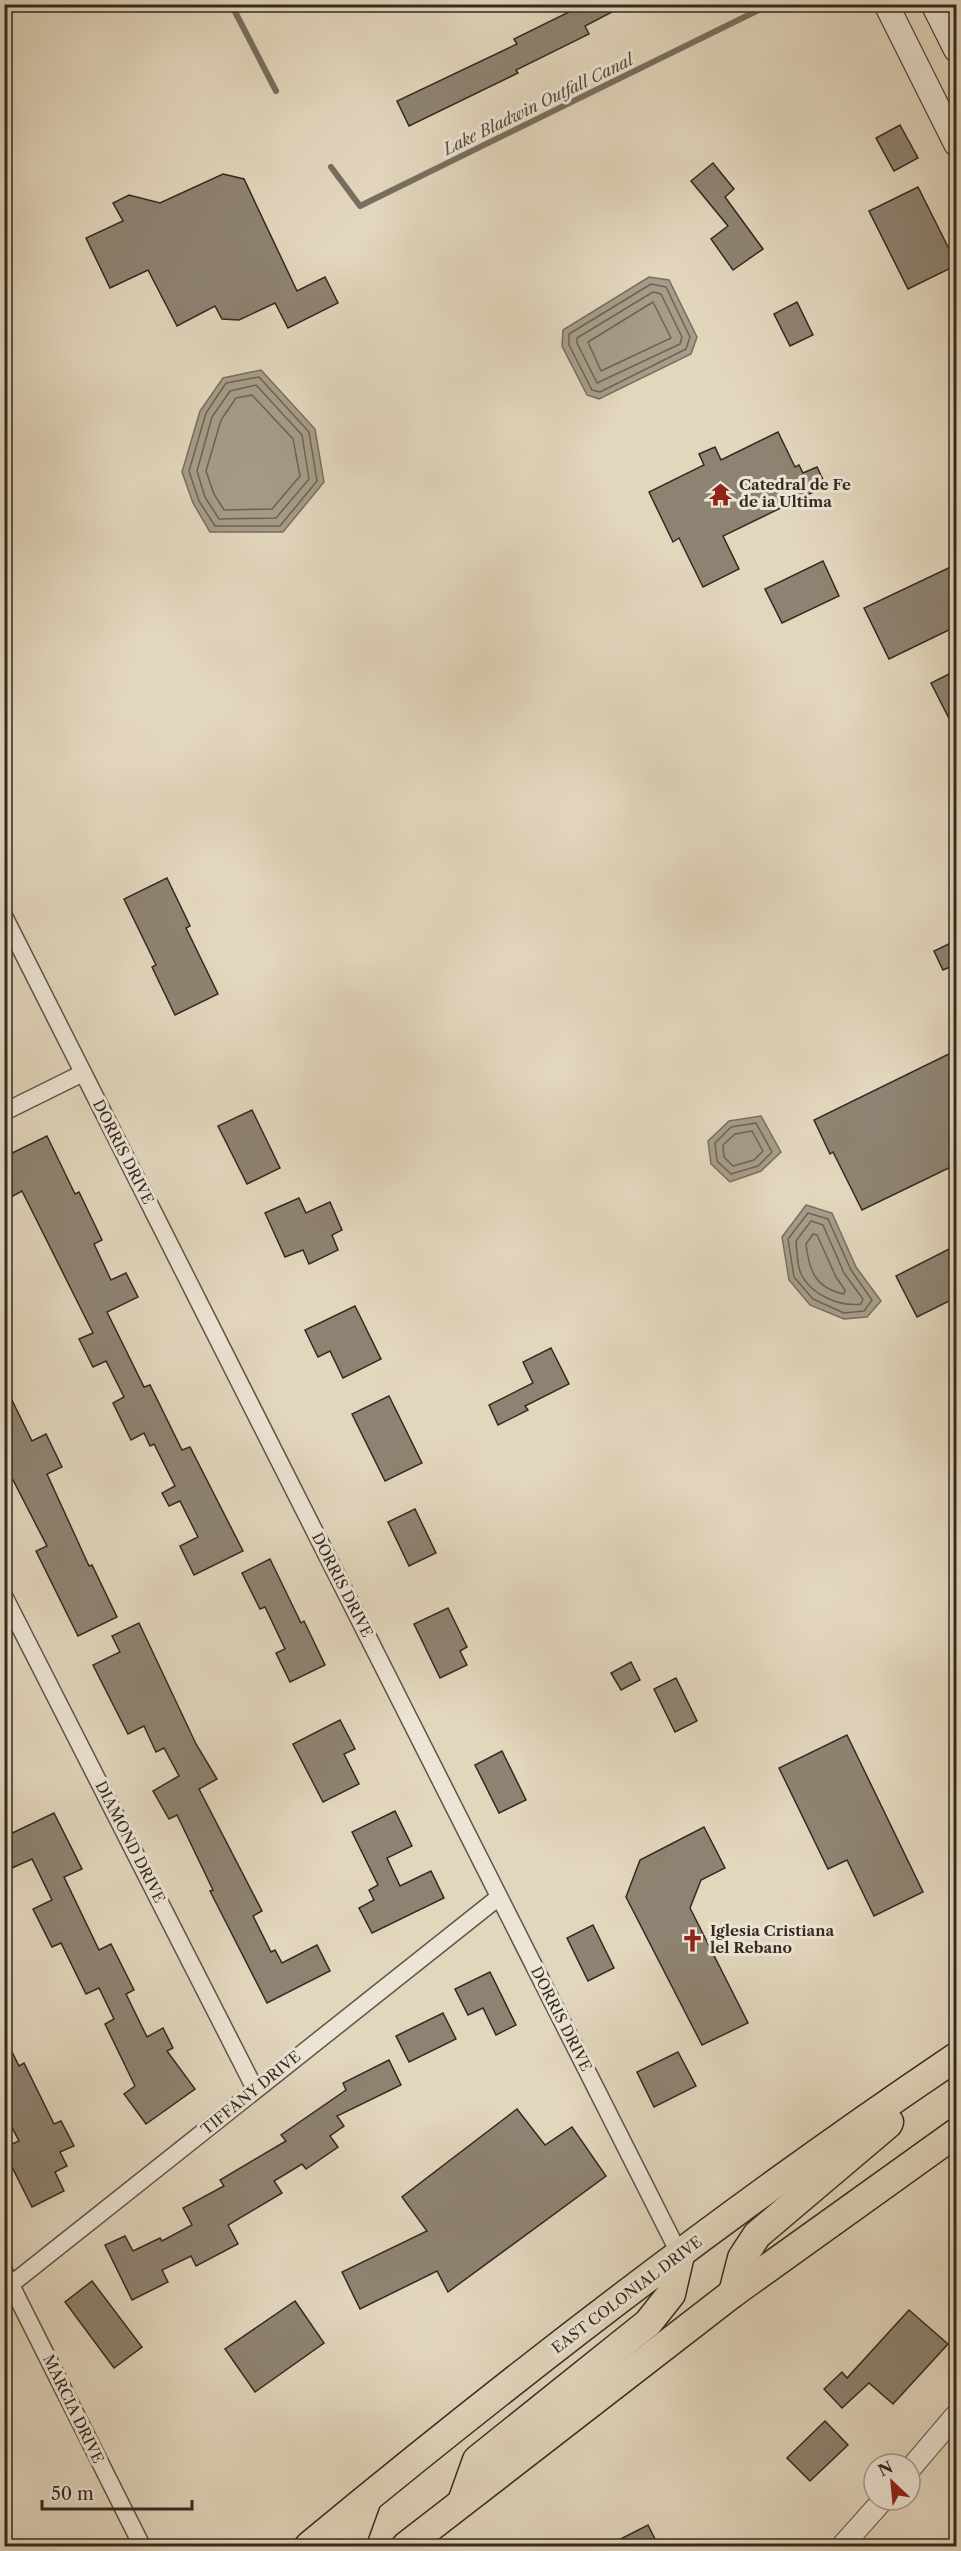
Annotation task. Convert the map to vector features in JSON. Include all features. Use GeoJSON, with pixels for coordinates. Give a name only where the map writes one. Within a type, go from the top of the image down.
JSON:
{"type":"FeatureCollection","features":[{"type":"Feature","properties":{"kind":"highway","name":"EAST COLONIAL DRIVE"},"geometry":{"type":"LineString","coordinates":[[309,2547],[513,2381],[680,2255],[890,2102],[957,2057]]}},
{"type":"Feature","properties":{"kind":"highway"},"geometry":{"type":"LineString","coordinates":[[733,2293],[742,2258],[757,2235],[888,2124],[890,2102]]}},
{"type":"Feature","properties":{"kind":"highway"},"geometry":{"type":"LineString","coordinates":[[406,2547],[733,2293],[957,2133]]}},
{"type":"Feature","properties":{"kind":"highway"},"geometry":{"type":"LineString","coordinates":[[462,2502],[477,2460],[648,2322],[671,2294],[680,2255]]}},
{"type":"Feature","properties":{"kind":"highway"},"geometry":{"type":"LineString","coordinates":[[342,2547],[354,2535],[366,2499]]}},
{"type":"Feature","properties":{"kind":"main road"},"geometry":{"type":"LineString","coordinates":[[886,4],[957,144]]}},
{"type":"Feature","properties":{"kind":"main road"},"geometry":{"type":"LineString","coordinates":[[933,4],[957,50]]}},
{"type":"Feature","properties":{"kind":"street","name":"DORRIS DRIVE"},"geometry":{"type":"LineString","coordinates":[[4,916],[680,2255]]}},
{"type":"Feature","properties":{"kind":"street"},"geometry":{"type":"LineString","coordinates":[[4,1112],[84,1073]]}},
{"type":"Feature","properties":{"kind":"street","name":"DIAMOND DRIVE"},"geometry":{"type":"LineString","coordinates":[[4,1596],[255,2089]]}},
{"type":"Feature","properties":{"kind":"street","name":"TIFFANY DRIVE"},"geometry":{"type":"LineString","coordinates":[[7,2282],[499,1897]]}},
{"type":"Feature","properties":{"kind":"street","name":"MARCIA DRIVE"},"geometry":{"type":"LineString","coordinates":[[7,2282],[142,2547]]}},
{"type":"Feature","properties":{"kind":"street"},"geometry":{"type":"LineString","coordinates":[[922,2455],[957,2415]]}},
{"type":"Feature","properties":{"kind":"street"},"geometry":{"type":"LineString","coordinates":[[842,2547],[873,2512]]}},
{"type":"Feature","properties":{"kind":"water"},"geometry":{"type":"Polygon","coordinates":[[[649,277],[669,280],[697,337],[691,354],[599,399],[587,395],[562,346],[563,330],[649,277]]]}},
{"type":"Feature","properties":{"kind":"water"},"geometry":{"type":"Polygon","coordinates":[[[261,370],[315,429],[324,482],[283,532],[210,532],[193,503],[182,472],[200,411],[223,378],[261,370]]]}},
{"type":"Feature","properties":{"kind":"water"},"geometry":{"type":"Polygon","coordinates":[[[761,1116],[781,1152],[761,1171],[730,1182],[711,1164],[708,1141],[729,1121],[761,1116]]]}},
{"type":"Feature","properties":{"kind":"water"},"geometry":{"type":"Polygon","coordinates":[[[806,1205],[832,1213],[856,1267],[881,1301],[867,1317],[844,1319],[810,1305],[789,1280],[782,1237],[806,1205]]]}},
{"type":"Feature","properties":{"kind":"building"},"geometry":{"type":"Polygon","coordinates":[[[585,4],[627,4],[585,26],[589,34],[516,70],[518,73],[409,126],[397,101],[517,44],[514,39],[585,4]]]}},
{"type":"Feature","properties":{"kind":"building"},"geometry":{"type":"Polygon","coordinates":[[[900,125],[918,158],[894,171],[876,138],[900,125]]]}},
{"type":"Feature","properties":{"kind":"building"},"geometry":{"type":"Polygon","coordinates":[[[713,163],[734,189],[725,197],[763,249],[733,270],[711,239],[728,226],[691,181],[713,163]]]}},
{"type":"Feature","properties":{"kind":"building"},"geometry":{"type":"Polygon","coordinates":[[[223,174],[244,179],[297,291],[325,277],[338,303],[288,328],[275,303],[239,320],[222,319],[215,306],[177,326],[148,270],[110,288],[86,238],[123,221],[113,203],[129,195],[160,203],[223,174]]]}},
{"type":"Feature","properties":{"kind":"building"},"geometry":{"type":"Polygon","coordinates":[[[918,187],[957,265],[908,289],[869,211],[918,187]]]}},
{"type":"Feature","properties":{"kind":"building"},"geometry":{"type":"Polygon","coordinates":[[[797,302],[813,335],[790,346],[774,314],[797,302]]]}},
{"type":"Feature","properties":{"kind":"building"},"geometry":{"type":"Polygon","coordinates":[[[778,432],[795,467],[799,465],[803,473],[817,467],[826,486],[723,536],[739,569],[703,587],[679,538],[673,542],[649,492],[704,465],[699,454],[715,447],[721,460],[778,432]]]}},
{"type":"Feature","properties":{"kind":"building"},"geometry":{"type":"Polygon","coordinates":[[[823,561],[839,596],[782,623],[765,589],[823,561]]]}},
{"type":"Feature","properties":{"kind":"building"},"geometry":{"type":"Polygon","coordinates":[[[957,564],[957,626],[889,659],[864,608],[957,564]]]}},
{"type":"Feature","properties":{"kind":"building"},"geometry":{"type":"Polygon","coordinates":[[[957,670],[957,734],[931,683],[957,670]]]}},
{"type":"Feature","properties":{"kind":"building"},"geometry":{"type":"Polygon","coordinates":[[[167,878],[190,926],[186,928],[218,994],[175,1015],[152,967],[156,965],[124,899],[167,878]]]}},
{"type":"Feature","properties":{"kind":"building"},"geometry":{"type":"Polygon","coordinates":[[[957,940],[957,964],[943,970],[934,951],[957,940]]]}},
{"type":"Feature","properties":{"kind":"building"},"geometry":{"type":"Polygon","coordinates":[[[957,1050],[957,1164],[862,1210],[833,1152],[830,1154],[814,1120],[957,1050]]]}},
{"type":"Feature","properties":{"kind":"building"},"geometry":{"type":"Polygon","coordinates":[[[252,1110],[280,1168],[247,1184],[218,1126],[252,1110]]]}},
{"type":"Feature","properties":{"kind":"building"},"geometry":{"type":"Polygon","coordinates":[[[47,1136],[75,1194],[79,1192],[102,1240],[94,1244],[111,1280],[126,1273],[138,1297],[107,1312],[144,1387],[150,1385],[182,1450],[190,1447],[243,1551],[194,1575],[180,1546],[198,1537],[180,1501],[169,1506],[162,1493],[175,1486],[154,1444],[150,1446],[144,1433],[131,1440],[113,1403],[124,1397],[106,1361],[93,1367],[79,1339],[93,1333],[22,1191],[11,1197],[4,1184],[4,1157],[47,1136]]]}},
{"type":"Feature","properties":{"kind":"building"},"geometry":{"type":"Polygon","coordinates":[[[299,1198],[306,1213],[330,1202],[342,1230],[332,1235],[338,1250],[309,1264],[303,1250],[285,1257],[265,1213],[299,1198]]]}},
{"type":"Feature","properties":{"kind":"building"},"geometry":{"type":"Polygon","coordinates":[[[957,1245],[957,1297],[917,1317],[896,1276],[957,1245]]]}},
{"type":"Feature","properties":{"kind":"building"},"geometry":{"type":"Polygon","coordinates":[[[355,1306],[381,1359],[343,1378],[330,1351],[318,1357],[305,1330],[355,1306]]]}},
{"type":"Feature","properties":{"kind":"building"},"geometry":{"type":"Polygon","coordinates":[[[551,1348],[569,1384],[525,1406],[528,1410],[498,1425],[489,1405],[533,1383],[523,1362],[551,1348]]]}},
{"type":"Feature","properties":{"kind":"building"},"geometry":{"type":"Polygon","coordinates":[[[4,1384],[32,1441],[46,1434],[62,1467],[47,1474],[89,1566],[92,1565],[117,1617],[78,1636],[36,1551],[47,1546],[13,1480],[4,1484],[4,1384]]]}},
{"type":"Feature","properties":{"kind":"building"},"geometry":{"type":"Polygon","coordinates":[[[389,1396],[422,1463],[385,1481],[352,1414],[389,1396]]]}},
{"type":"Feature","properties":{"kind":"building"},"geometry":{"type":"Polygon","coordinates":[[[415,1509],[436,1553],[409,1566],[388,1522],[415,1509]]]}},
{"type":"Feature","properties":{"kind":"building"},"geometry":{"type":"Polygon","coordinates":[[[270,1559],[301,1623],[304,1621],[325,1665],[290,1682],[276,1653],[285,1649],[265,1607],[260,1609],[242,1573],[270,1559]]]}},
{"type":"Feature","properties":{"kind":"building"},"geometry":{"type":"Polygon","coordinates":[[[448,1608],[467,1647],[460,1651],[467,1665],[440,1678],[414,1624],[448,1608]]]}},
{"type":"Feature","properties":{"kind":"building"},"geometry":{"type":"Polygon","coordinates":[[[139,1623],[196,1744],[217,1779],[199,1789],[262,1911],[253,1916],[271,1952],[275,1950],[282,1963],[317,1945],[330,1971],[267,2003],[210,1891],[213,1890],[177,1815],[169,1819],[153,1791],[179,1776],[164,1748],[156,1752],[144,1726],[128,1734],[93,1665],[120,1652],[112,1636],[139,1623]]]}},
{"type":"Feature","properties":{"kind":"building"},"geometry":{"type":"Polygon","coordinates":[[[631,1662],[640,1680],[621,1690],[611,1673],[631,1662]]]}},
{"type":"Feature","properties":{"kind":"building"},"geometry":{"type":"Polygon","coordinates":[[[676,1678],[697,1721],[675,1732],[654,1689],[676,1678]]]}},
{"type":"Feature","properties":{"kind":"building"},"geometry":{"type":"Polygon","coordinates":[[[340,1720],[355,1749],[344,1754],[359,1784],[323,1802],[293,1744],[340,1720]]]}},
{"type":"Feature","properties":{"kind":"building"},"geometry":{"type":"Polygon","coordinates":[[[847,1735],[923,1892],[874,1916],[847,1860],[828,1869],[779,1768],[847,1735]]]}},
{"type":"Feature","properties":{"kind":"building"},"geometry":{"type":"Polygon","coordinates":[[[502,1751],[526,1800],[499,1813],[475,1765],[502,1751]]]}},
{"type":"Feature","properties":{"kind":"building"},"geometry":{"type":"Polygon","coordinates":[[[395,1811],[412,1846],[387,1858],[400,1886],[431,1871],[444,1898],[372,1933],[359,1908],[374,1900],[369,1890],[378,1885],[352,1832],[395,1811]]]}},
{"type":"Feature","properties":{"kind":"building"},"geometry":{"type":"Polygon","coordinates":[[[54,1813],[82,1869],[64,1877],[99,1950],[111,1944],[134,1990],[126,1994],[147,2037],[163,2028],[173,2048],[167,2051],[195,2089],[146,2124],[124,2094],[135,2086],[105,2024],[114,2019],[99,1988],[86,1994],[61,1943],[52,1947],[33,1909],[52,1900],[32,1859],[12,1868],[4,1853],[4,1837],[54,1813]]]}},
{"type":"Feature","properties":{"kind":"building"},"geometry":{"type":"Polygon","coordinates":[[[704,1827],[725,1868],[701,1880],[690,1908],[748,2023],[702,2045],[626,1897],[640,1860],[704,1827]]]}},
{"type":"Feature","properties":{"kind":"building"},"geometry":{"type":"Polygon","coordinates":[[[593,1925],[614,1968],[588,1981],[567,1938],[593,1925]]]}},
{"type":"Feature","properties":{"kind":"building"},"geometry":{"type":"Polygon","coordinates":[[[490,1972],[516,2025],[496,2035],[483,2008],[468,2015],[455,1989],[490,1972]]]}},
{"type":"Feature","properties":{"kind":"building"},"geometry":{"type":"Polygon","coordinates":[[[443,2013],[456,2039],[409,2062],[396,2036],[443,2013]]]}},
{"type":"Feature","properties":{"kind":"building"},"geometry":{"type":"Polygon","coordinates":[[[4,2036],[19,2066],[24,2063],[54,2124],[61,2121],[74,2146],[60,2152],[67,2166],[55,2172],[64,2191],[32,2207],[4,2151],[4,2148],[19,2141],[4,2112],[4,2036]]]}},
{"type":"Feature","properties":{"kind":"building"},"geometry":{"type":"Polygon","coordinates":[[[678,2052],[696,2086],[654,2107],[637,2072],[678,2052]]]}},
{"type":"Feature","properties":{"kind":"building"},"geometry":{"type":"Polygon","coordinates":[[[389,2060],[401,2085],[337,2116],[344,2126],[330,2136],[338,2147],[306,2169],[302,2164],[274,2181],[282,2193],[228,2225],[238,2244],[196,2266],[191,2256],[162,2270],[168,2282],[132,2300],[105,2245],[125,2236],[133,2251],[160,2238],[162,2241],[192,2225],[183,2208],[224,2186],[220,2180],[286,2141],[281,2135],[346,2090],[343,2083],[389,2060]]]}},
{"type":"Feature","properties":{"kind":"building"},"geometry":{"type":"Polygon","coordinates":[[[517,2109],[545,2145],[572,2127],[606,2176],[448,2292],[437,2271],[360,2309],[342,2272],[427,2231],[402,2197],[517,2109]]]}},
{"type":"Feature","properties":{"kind":"building"},"geometry":{"type":"Polygon","coordinates":[[[92,2281],[142,2347],[114,2368],[65,2302],[92,2281]]]}},
{"type":"Feature","properties":{"kind":"building"},"geometry":{"type":"Polygon","coordinates":[[[295,2301],[324,2343],[255,2392],[225,2349],[295,2301]]]}},
{"type":"Feature","properties":{"kind":"building"},"geometry":{"type":"Polygon","coordinates":[[[909,2310],[948,2344],[893,2404],[869,2383],[842,2408],[824,2389],[842,2372],[847,2378],[909,2310]]]}},
{"type":"Feature","properties":{"kind":"building"},"geometry":{"type":"Polygon","coordinates":[[[825,2421],[848,2445],[810,2481],[787,2458],[825,2421]]]}},
{"type":"Feature","properties":{"kind":"building"},"geometry":{"type":"Polygon","coordinates":[[[648,2525],[659,2547],[605,2547],[648,2525]]]}},
{"type":"Feature","properties":{"kind":"waterway","name":"Lake Bladwin Outfall Canal"},"geometry":{"type":"LineString","coordinates":[[231,4],[276,91]]}},
{"type":"Feature","properties":{"kind":"waterway","name":"Lake Bladwin Outfall Canal"},"geometry":{"type":"LineString","coordinates":[[331,167],[360,206],[771,4]]}},
{"type":"Feature","properties":{"kind":"place","name":"Catedral de Fe de ia Ultima"},"geometry":{"type":"Point","coordinates":[721,494]}},
{"type":"Feature","properties":{"kind":"place","name":"Iglesia Cristiana lel Rebano"},"geometry":{"type":"Point","coordinates":[692,1940]}}]}
